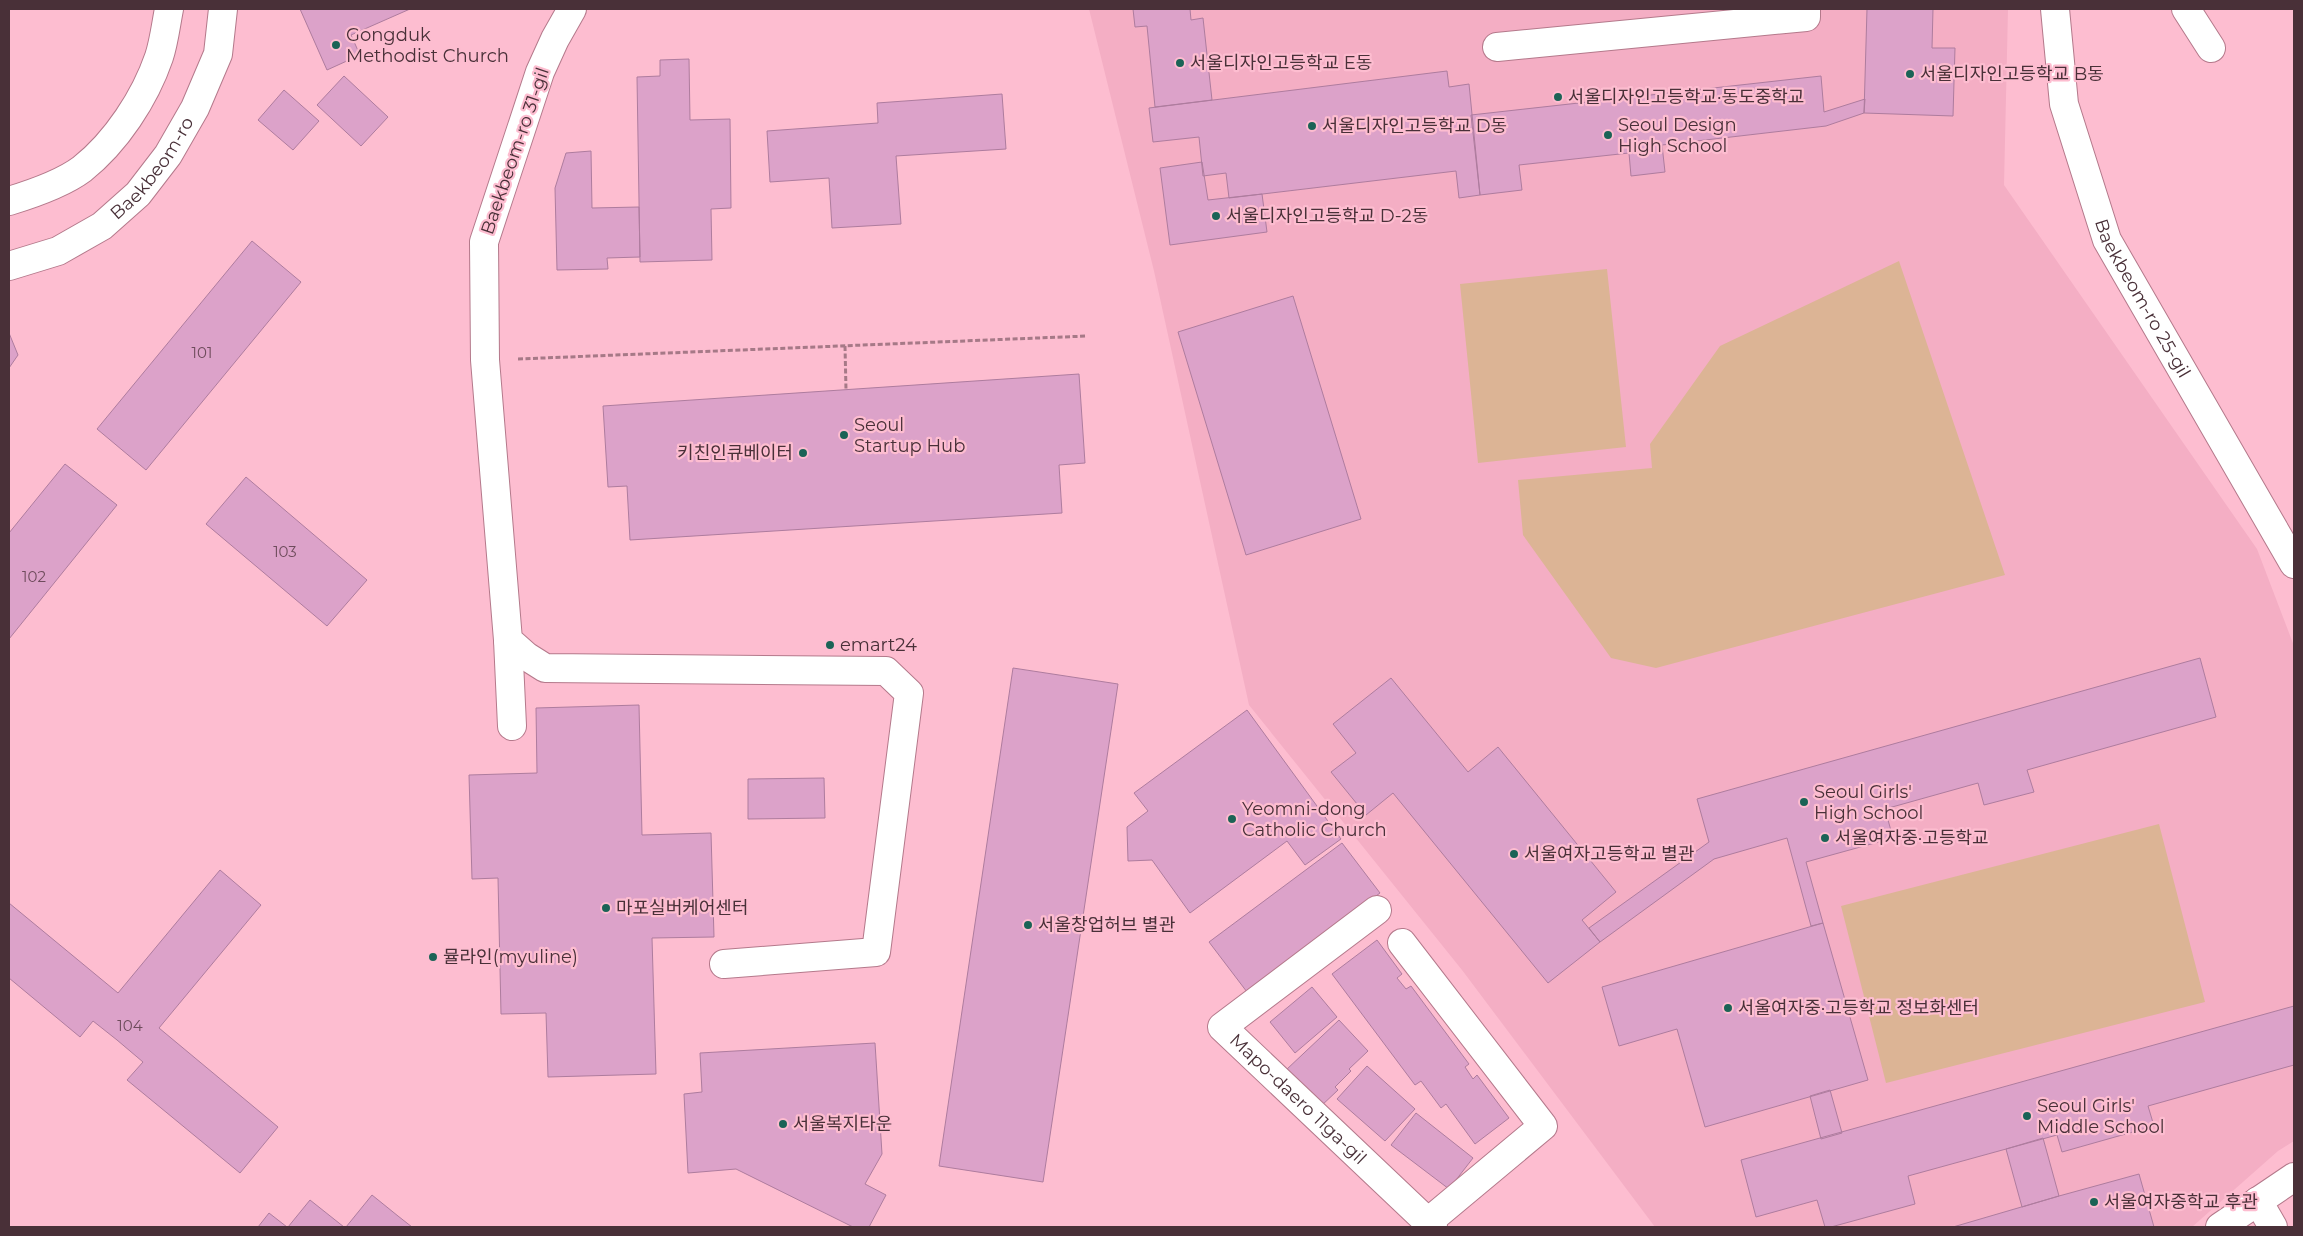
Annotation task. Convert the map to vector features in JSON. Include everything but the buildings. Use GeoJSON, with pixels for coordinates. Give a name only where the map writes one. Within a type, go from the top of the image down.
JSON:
{"type":"FeatureCollection","features":[{"type":"Feature","properties":{"kind":"street"},"geometry":{"type":"LineString","coordinates":[[9,200],[36,193],[81,169],[112,138],[139,100],[159,56],[169,9]]}},
{"type":"Feature","properties":{"kind":"street","name":"Baekbeom-ro"},"geometry":{"type":"LineString","coordinates":[[9,266],[58,251],[102,226],[138,194],[168,155],[194,108],[218,54],[223,9]]}},
{"type":"Feature","properties":{"kind":"street","name":"Baekbeom-ro 31-gil"},"geometry":{"type":"LineString","coordinates":[[512,726],[508,640],[485,360],[484,242],[540,72],[555,38],[572,9]]}},
{"type":"Feature","properties":{"kind":"street"},"geometry":{"type":"LineString","coordinates":[[1497,47],[1806,17],[1806,9]]}},
{"type":"Feature","properties":{"kind":"street","name":"Baekbeom-ro 25-gil"},"geometry":{"type":"LineString","coordinates":[[2055,9],[2064,104],[2107,240],[2294,564]]}},
{"type":"Feature","properties":{"kind":"street"},"geometry":{"type":"LineString","coordinates":[[2186,9],[2211,48]]}},
{"type":"Feature","properties":{"kind":"street"},"geometry":{"type":"LineString","coordinates":[[508,640],[526,656],[545,668],[886,670],[909,693],[876,952],[724,964]]}},
{"type":"Feature","properties":{"kind":"street","name":"Mapo-daero 11ga-gil"},"geometry":{"type":"LineString","coordinates":[[1377,910],[1222,1027],[1431,1225],[1543,1126],[1402,943]]}},
{"type":"Feature","properties":{"kind":"street"},"geometry":{"type":"LineString","coordinates":[[2220,1227],[2294,1177]]}},
{"type":"Feature","properties":{"kind":"street"},"geometry":{"type":"LineString","coordinates":[[2258,1201],[2273,1227]]}},
{"type":"Feature","properties":{"kind":"path"},"geometry":{"type":"LineString","coordinates":[[485,360],[1087,336]]}},
{"type":"Feature","properties":{"kind":"path"},"geometry":{"type":"LineString","coordinates":[[845,346],[846,390]]}},
{"type":"Feature","properties":{"kind":"shaded area","name":"서울여자중·고등학교"},"geometry":{"type":"Polygon","coordinates":[[[1089,9],[2008,9],[2004,185],[2257,549],[2294,646],[2294,1141],[2278,1151],[2192,1227],[1655,1227],[1462,970],[1249,705],[1154,271],[1089,9]]]}},
{"type":"Feature","properties":{"kind":"shaded area"},"geometry":{"type":"Polygon","coordinates":[[[1899,261],[2005,575],[1656,668],[1611,658],[1523,535],[1518,480],[1652,468],[1650,444],[1720,346],[1899,261]]]}},
{"type":"Feature","properties":{"kind":"shaded area"},"geometry":{"type":"Polygon","coordinates":[[[1607,269],[1626,447],[1478,463],[1460,284],[1607,269]]]}},
{"type":"Feature","properties":{"kind":"shaded area"},"geometry":{"type":"Polygon","coordinates":[[[2159,824],[2205,1002],[1886,1083],[1841,906],[2159,824]]]}},
{"type":"Feature","properties":{"kind":"place","name":"Gongduk Methodist Church"},"geometry":{"type":"Point","coordinates":[336,45]}},
{"type":"Feature","properties":{"kind":"place","name":"서울디자인고등학교 E동"},"geometry":{"type":"Point","coordinates":[1180,63]}},
{"type":"Feature","properties":{"kind":"place","name":"서울디자인고등학교 B동"},"geometry":{"type":"Point","coordinates":[1910,74]}},
{"type":"Feature","properties":{"kind":"place","name":"서울디자인고등학교·동도중학교"},"geometry":{"type":"Point","coordinates":[1558,97]}},
{"type":"Feature","properties":{"kind":"place","name":"서울디자인고등학교 D동"},"geometry":{"type":"Point","coordinates":[1312,126]}},
{"type":"Feature","properties":{"kind":"place","name":"Seoul Design High School"},"geometry":{"type":"Point","coordinates":[1608,135]}},
{"type":"Feature","properties":{"kind":"place","name":"서울디자인고등학교 D-2동"},"geometry":{"type":"Point","coordinates":[1216,216]}},
{"type":"Feature","properties":{"kind":"place","name":"Seoul Startup Hub"},"geometry":{"type":"Point","coordinates":[844,435]}},
{"type":"Feature","properties":{"kind":"place","name":"키친인큐베이터"},"geometry":{"type":"Point","coordinates":[803,453]}},
{"type":"Feature","properties":{"kind":"place","name":"emart24"},"geometry":{"type":"Point","coordinates":[830,645]}},
{"type":"Feature","properties":{"kind":"place","name":"Seoul Girls' High School"},"geometry":{"type":"Point","coordinates":[1804,802]}},
{"type":"Feature","properties":{"kind":"place","name":"Yeomni-dong Catholic Church"},"geometry":{"type":"Point","coordinates":[1232,819]}},
{"type":"Feature","properties":{"kind":"place","name":"서울여자중·고등학교"},"geometry":{"type":"Point","coordinates":[1825,838]}},
{"type":"Feature","properties":{"kind":"place","name":"서울여자고등학교 별관"},"geometry":{"type":"Point","coordinates":[1514,854]}},
{"type":"Feature","properties":{"kind":"place","name":"마포실버케어센터"},"geometry":{"type":"Point","coordinates":[606,908]}},
{"type":"Feature","properties":{"kind":"place","name":"서울창업허브 별관"},"geometry":{"type":"Point","coordinates":[1028,925]}},
{"type":"Feature","properties":{"kind":"place","name":"뮬라인(myuline)"},"geometry":{"type":"Point","coordinates":[433,957]}},
{"type":"Feature","properties":{"kind":"place","name":"서울여자중·고등학교 정보화센터"},"geometry":{"type":"Point","coordinates":[1728,1008]}},
{"type":"Feature","properties":{"kind":"place","name":"Seoul Girls' Middle School"},"geometry":{"type":"Point","coordinates":[2027,1116]}},
{"type":"Feature","properties":{"kind":"place","name":"서울복지타운"},"geometry":{"type":"Point","coordinates":[783,1124]}},
{"type":"Feature","properties":{"kind":"place","name":"서울여자중학교 후관"},"geometry":{"type":"Point","coordinates":[2094,1202]}}]}
